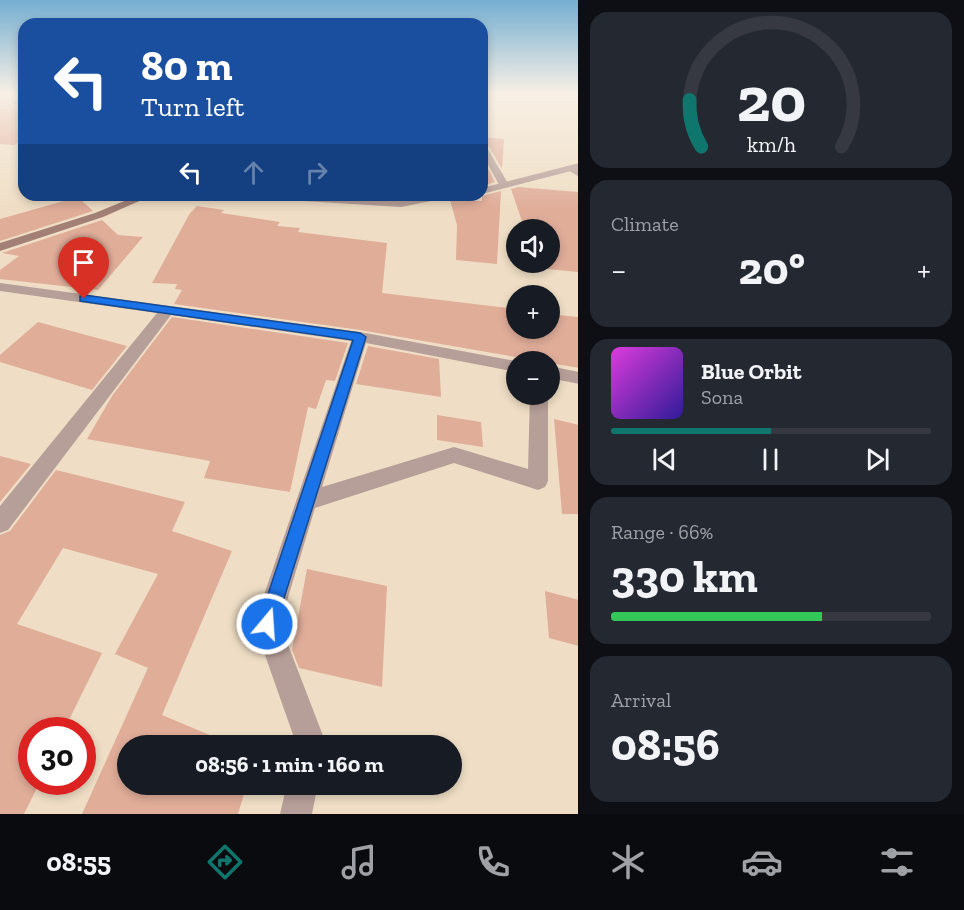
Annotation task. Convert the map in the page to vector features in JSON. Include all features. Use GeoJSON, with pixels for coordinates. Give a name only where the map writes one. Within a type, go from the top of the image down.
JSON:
{"type":"FeatureCollection","features":[{"type":"Feature","properties":{"kind":"main road"},"geometry":{"type":"LineString","coordinates":[[0,247],[99,215],[133,201]]}},
{"type":"Feature","properties":{"kind":"street"},"geometry":{"type":"LineString","coordinates":[[488,157],[504,185]]}},
{"type":"Feature","properties":{"kind":"street"},"geometry":{"type":"LineString","coordinates":[[488,189],[576,169]]}},
{"type":"Feature","properties":{"kind":"street"},"geometry":{"type":"LineString","coordinates":[[352,201],[401,204],[419,201]]}},
{"type":"Feature","properties":{"kind":"street"},"geometry":{"type":"LineString","coordinates":[[0,287],[360,337],[506,364]]}},
{"type":"Feature","properties":{"kind":"street"},"geometry":{"type":"LineString","coordinates":[[0,523],[125,368],[168,310]]}},
{"type":"Feature","properties":{"kind":"street"},"geometry":{"type":"LineString","coordinates":[[308,735],[267,624],[360,337]]}},
{"type":"Feature","properties":{"kind":"street"},"geometry":{"type":"LineString","coordinates":[[560,374],[578,378]]}},
{"type":"Feature","properties":{"kind":"street"},"geometry":{"type":"LineString","coordinates":[[307,501],[454,455],[538,481],[539,405]]}},
{"type":"Feature","properties":{"kind":"street"},"geometry":{"type":"LineString","coordinates":[[296,814],[300,795]]}},
{"type":"Feature","properties":{"kind":"building"},"geometry":{"type":"Polygon","coordinates":[[[0,132],[18,132],[18,143],[14,145],[0,144],[0,132]]]}},
{"type":"Feature","properties":{"kind":"building"},"geometry":{"type":"Polygon","coordinates":[[[488,138],[504,139],[502,169],[488,145],[488,138]]]}},
{"type":"Feature","properties":{"kind":"building"},"geometry":{"type":"Polygon","coordinates":[[[488,169],[495,182],[488,184],[488,169]]]}},
{"type":"Feature","properties":{"kind":"building"},"geometry":{"type":"Polygon","coordinates":[[[518,187],[578,192],[578,272],[560,270],[560,219],[521,219],[511,189],[518,187]]]}},
{"type":"Feature","properties":{"kind":"building"},"geometry":{"type":"Polygon","coordinates":[[[501,191],[497,264],[456,260],[457,225],[450,201],[488,201],[488,194],[501,191]]]}},
{"type":"Feature","properties":{"kind":"building"},"geometry":{"type":"Polygon","coordinates":[[[64,201],[82,201],[93,211],[0,241],[0,219],[64,201]]]}},
{"type":"Feature","properties":{"kind":"building"},"geometry":{"type":"Polygon","coordinates":[[[197,206],[224,210],[221,213],[280,222],[277,226],[300,228],[298,232],[387,243],[382,293],[506,308],[506,339],[560,339],[560,315],[578,317],[578,368],[560,365],[560,351],[506,351],[506,355],[360,330],[174,304],[182,290],[175,289],[177,284],[152,283],[190,213],[197,206]]]}},
{"type":"Feature","properties":{"kind":"building"},"geometry":{"type":"Polygon","coordinates":[[[102,220],[118,235],[143,237],[98,290],[0,279],[0,270],[19,256],[2,253],[102,220]]]}},
{"type":"Feature","properties":{"kind":"building"},"geometry":{"type":"Polygon","coordinates":[[[172,317],[348,343],[335,381],[326,380],[316,409],[308,407],[290,492],[204,478],[210,461],[87,439],[112,396],[172,317]]]}},
{"type":"Feature","properties":{"kind":"building"},"geometry":{"type":"Polygon","coordinates":[[[38,322],[127,346],[92,390],[0,362],[0,355],[38,322]]]}},
{"type":"Feature","properties":{"kind":"building"},"geometry":{"type":"Polygon","coordinates":[[[368,346],[439,359],[441,397],[356,384],[368,346]]]}},
{"type":"Feature","properties":{"kind":"building"},"geometry":{"type":"Polygon","coordinates":[[[437,415],[481,422],[483,447],[437,440],[437,415]]]}},
{"type":"Feature","properties":{"kind":"building"},"geometry":{"type":"Polygon","coordinates":[[[554,419],[578,425],[578,514],[562,514],[554,419]]]}},
{"type":"Feature","properties":{"kind":"building"},"geometry":{"type":"Polygon","coordinates":[[[0,456],[31,464],[0,502],[0,456]]]}},
{"type":"Feature","properties":{"kind":"building"},"geometry":{"type":"Polygon","coordinates":[[[56,470],[185,502],[172,531],[232,551],[162,715],[210,735],[118,735],[148,668],[115,654],[158,574],[63,548],[17,624],[102,653],[70,717],[18,717],[18,795],[34,795],[24,814],[0,814],[0,535],[10,531],[56,470]]]}},
{"type":"Feature","properties":{"kind":"building"},"geometry":{"type":"Polygon","coordinates":[[[307,569],[387,586],[382,687],[299,668],[292,650],[307,569]]]}},
{"type":"Feature","properties":{"kind":"building"},"geometry":{"type":"Polygon","coordinates":[[[545,591],[578,600],[578,646],[549,638],[545,591]]]}},
{"type":"Feature","properties":{"kind":"building"},"geometry":{"type":"Polygon","coordinates":[[[117,737],[117,795],[244,795],[238,814],[82,814],[91,795],[96,795],[96,783],[117,737]]]}},
{"type":"Feature","properties":{"kind":"route"},"geometry":{"type":"LineString","coordinates":[[84,299],[360,337],[267,624]]}}]}
